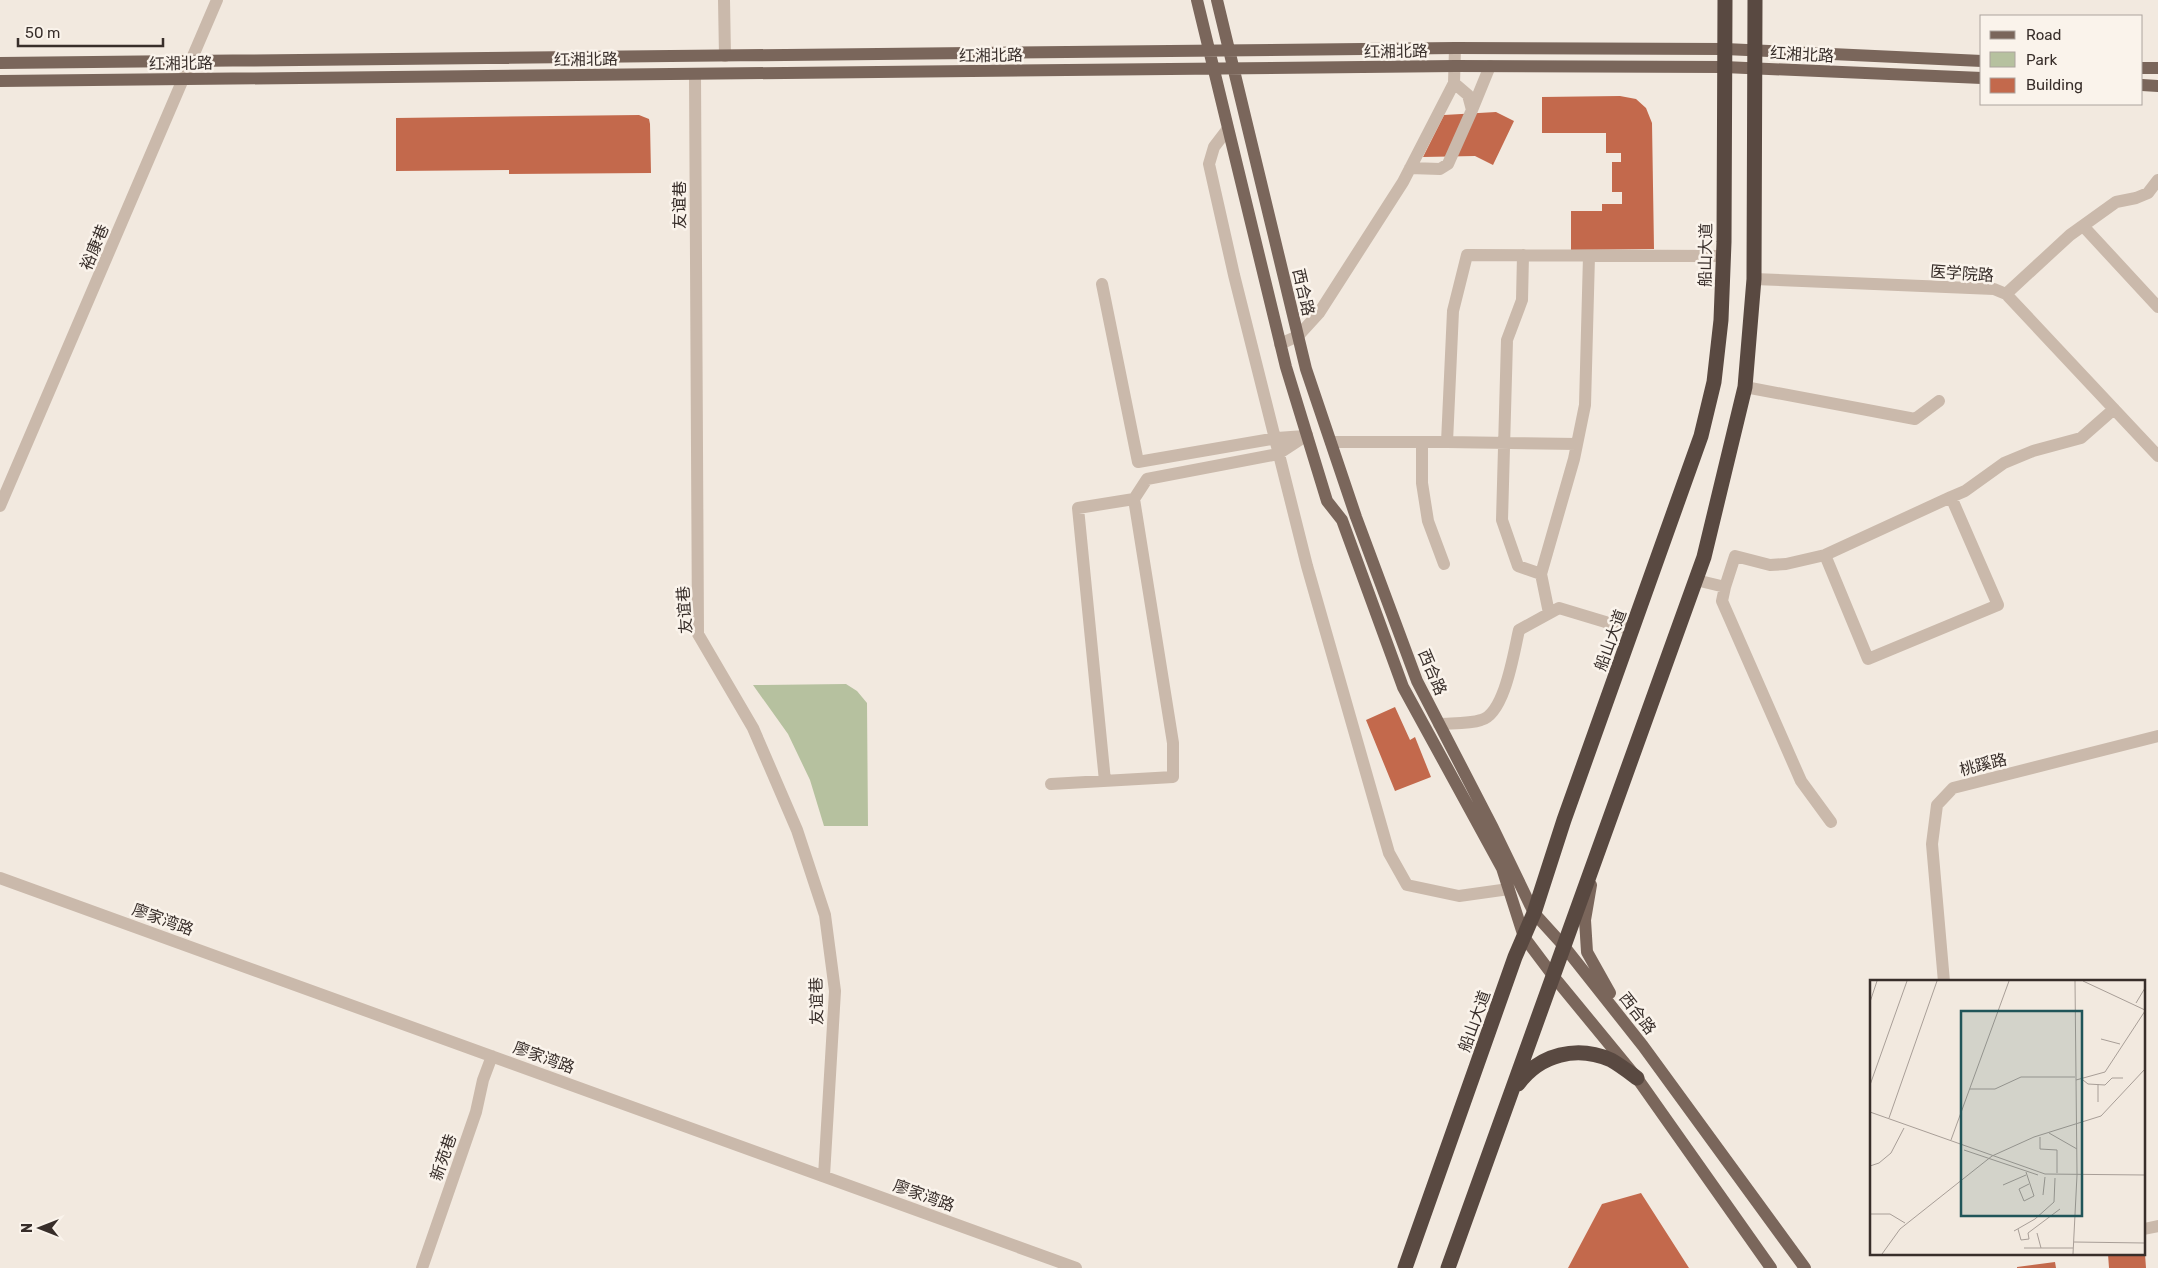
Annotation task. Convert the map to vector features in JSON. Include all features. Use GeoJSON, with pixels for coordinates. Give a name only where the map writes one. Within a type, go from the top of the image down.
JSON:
{"type":"FeatureCollection","features":[{"type":"Feature","properties":{"kind":"highway","name":"船山大道"},"geometry":{"type":"LineString","coordinates":[[1404,1268],[1515,957],[1534,913],[1567,811],[1703,427],[1714,382],[1721,320],[1724,256],[1725,0]]}},
{"type":"Feature","properties":{"kind":"highway"},"geometry":{"type":"LineString","coordinates":[[1448,1268],[1704,558],[1728,463],[1745,387],[1754,279],[1755,0]]}},
{"type":"Feature","properties":{"kind":"highway"},"geometry":{"type":"LineString","coordinates":[[1511,1093],[1525,1074],[1540,1062],[1556,1055],[1573,1052],[1590,1053],[1612,1061],[1637,1078]]}},
{"type":"Feature","properties":{"kind":"main road","name":"西合路"},"geometry":{"type":"LineString","coordinates":[[1196,0],[1280,344],[1307,435],[1327,501],[1342,520],[1403,687],[1502,868],[1524,937],[1554,977],[1637,1078],[1771,1268]]}},
{"type":"Feature","properties":{"kind":"main road","name":"西合路"},"geometry":{"type":"LineString","coordinates":[[1217,0],[1306,369],[1356,517],[1417,681],[1534,913],[1563,945],[1643,1046],[1805,1268]]}},
{"type":"Feature","properties":{"kind":"main road","name":"红湘北路"},"geometry":{"type":"LineString","coordinates":[[0,63],[1455,48],[1725,49],[1980,61]]}},
{"type":"Feature","properties":{"kind":"main road","name":"红湘北路"},"geometry":{"type":"LineString","coordinates":[[0,81],[1455,66],[1724,67],[1980,78]]}},
{"type":"Feature","properties":{"kind":"main road"},"geometry":{"type":"LineString","coordinates":[[2143,68],[2158,68]]}},
{"type":"Feature","properties":{"kind":"main road"},"geometry":{"type":"LineString","coordinates":[[2143,86],[2158,86]]}},
{"type":"Feature","properties":{"kind":"main road"},"geometry":{"type":"LineString","coordinates":[[1307,435],[1326,429]]}},
{"type":"Feature","properties":{"kind":"main road"},"geometry":{"type":"LineString","coordinates":[[1597,852],[1585,920],[1587,952],[1594,967],[1643,1046]]}},
{"type":"Feature","properties":{"kind":"street","name":"裕康巷"},"geometry":{"type":"LineString","coordinates":[[0,506],[217,0]]}},
{"type":"Feature","properties":{"kind":"street"},"geometry":{"type":"LineString","coordinates":[[724,0],[725,56]]}},
{"type":"Feature","properties":{"kind":"street"},"geometry":{"type":"LineString","coordinates":[[1280,344],[1298,336],[1319,313],[1410,168],[1454,83],[1455,48]]}},
{"type":"Feature","properties":{"kind":"street"},"geometry":{"type":"LineString","coordinates":[[1410,168],[1440,169],[1448,164],[1490,66]]}},
{"type":"Feature","properties":{"kind":"street","name":"友谊巷"},"geometry":{"type":"LineString","coordinates":[[695,74],[698,634],[753,728],[797,830],[825,915],[835,991],[824,1176]]}},
{"type":"Feature","properties":{"kind":"street"},"geometry":{"type":"LineString","coordinates":[[1454,83],[1468,95],[1472,110]]}},
{"type":"Feature","properties":{"kind":"street"},"geometry":{"type":"LineString","coordinates":[[1227,130],[1214,147],[1209,164],[1274,438],[1307,566],[1389,853],[1407,885],[1459,896],[1509,889]]}},
{"type":"Feature","properties":{"kind":"street"},"geometry":{"type":"LineString","coordinates":[[2006,294],[2070,235],[2084,227],[2116,202],[2136,198],[2148,193],[2158,180]]}},
{"type":"Feature","properties":{"kind":"street"},"geometry":{"type":"LineString","coordinates":[[2084,227],[2158,307]]}},
{"type":"Feature","properties":{"kind":"street"},"geometry":{"type":"LineString","coordinates":[[1447,442],[1453,311],[1467,255],[1724,256]]}},
{"type":"Feature","properties":{"kind":"street"},"geometry":{"type":"LineString","coordinates":[[1523,255],[1522,300],[1507,340],[1502,520],[1518,566],[1541,574]]}},
{"type":"Feature","properties":{"kind":"street"},"geometry":{"type":"LineString","coordinates":[[1549,613],[1541,574],[1577,444],[1585,404],[1589,256]]}},
{"type":"Feature","properties":{"kind":"street","name":"医学院路"},"geometry":{"type":"LineString","coordinates":[[1754,279],[1994,289],[2006,294],[2158,456]]}},
{"type":"Feature","properties":{"kind":"street"},"geometry":{"type":"LineString","coordinates":[[1102,284],[1138,462],[1274,438],[1307,435]]}},
{"type":"Feature","properties":{"kind":"street"},"geometry":{"type":"LineString","coordinates":[[1745,387],[1915,419],[1939,401]]}},
{"type":"Feature","properties":{"kind":"street"},"geometry":{"type":"LineString","coordinates":[[1830,822],[1801,781],[1722,601],[1735,556],[1770,565],[1786,564],[1825,555],[1965,491],[2004,463],[2033,451],[2081,438],[2114,409]]}},
{"type":"Feature","properties":{"kind":"street"},"geometry":{"type":"LineString","coordinates":[[1051,784],[1172,777],[1172,743],[1134,499],[1147,479],[1278,454],[1307,435]]}},
{"type":"Feature","properties":{"kind":"street"},"geometry":{"type":"LineString","coordinates":[[1331,442],[1577,444]]}},
{"type":"Feature","properties":{"kind":"street"},"geometry":{"type":"LineString","coordinates":[[1422,442],[1422,483],[1428,521],[1444,564]]}},
{"type":"Feature","properties":{"kind":"street"},"geometry":{"type":"LineString","coordinates":[[1825,555],[1868,659],[1998,605],[1952,497]]}},
{"type":"Feature","properties":{"kind":"street"},"geometry":{"type":"LineString","coordinates":[[1105,781],[1078,508],[1134,499]]}},
{"type":"Feature","properties":{"kind":"street"},"geometry":{"type":"LineString","coordinates":[[1696,580],[1725,587]]}},
{"type":"Feature","properties":{"kind":"street"},"geometry":{"type":"LineString","coordinates":[[1439,724],[1481,720],[1489,716],[1505,690],[1519,630],[1559,608],[1632,630]]}},
{"type":"Feature","properties":{"kind":"street","name":"桃蹊路"},"geometry":{"type":"LineString","coordinates":[[1944,980],[1932,844],[1937,805],[1953,788],[2158,736]]}},
{"type":"Feature","properties":{"kind":"street","name":"廖家湾路"},"geometry":{"type":"LineString","coordinates":[[0,878],[1076,1268]]}},
{"type":"Feature","properties":{"kind":"street","name":"新苑巷"},"geometry":{"type":"LineString","coordinates":[[422,1268],[476,1112],[483,1080],[492,1056]]}},
{"type":"Feature","properties":{"kind":"green space"},"geometry":{"type":"Polygon","coordinates":[[[846,684],[857,691],[867,703],[868,826],[824,826],[810,780],[788,734],[753,685],[846,684]]]}},
{"type":"Feature","properties":{"kind":"building"},"geometry":{"type":"Polygon","coordinates":[[[1620,96],[1636,99],[1646,108],[1652,123],[1654,249],[1571,250],[1571,211],[1602,211],[1602,204],[1622,204],[1622,192],[1612,192],[1612,162],[1621,162],[1621,153],[1606,153],[1606,133],[1542,133],[1542,97],[1620,96]]]}},
{"type":"Feature","properties":{"kind":"building"},"geometry":{"type":"Polygon","coordinates":[[[1496,112],[1514,121],[1493,165],[1475,156],[1423,157],[1444,115],[1496,112]]]}},
{"type":"Feature","properties":{"kind":"building"},"geometry":{"type":"Polygon","coordinates":[[[639,115],[649,119],[651,173],[509,174],[509,170],[396,171],[396,118],[639,115]]]}},
{"type":"Feature","properties":{"kind":"building"},"geometry":{"type":"Polygon","coordinates":[[[1395,707],[1410,740],[1415,737],[1431,777],[1395,791],[1366,720],[1395,707]]]}},
{"type":"Feature","properties":{"kind":"building"},"geometry":{"type":"Polygon","coordinates":[[[1641,1193],[1689,1268],[1568,1268],[1602,1204],[1641,1193]]]}},
{"type":"Feature","properties":{"kind":"building"},"geometry":{"type":"Polygon","coordinates":[[[2108,1256],[2145,1256],[2146,1268],[2109,1268],[2108,1256]]]}},
{"type":"Feature","properties":{"kind":"building"},"geometry":{"type":"Polygon","coordinates":[[[2055,1262],[2056,1268],[2017,1268],[2017,1267],[2055,1262]]]}}]}
